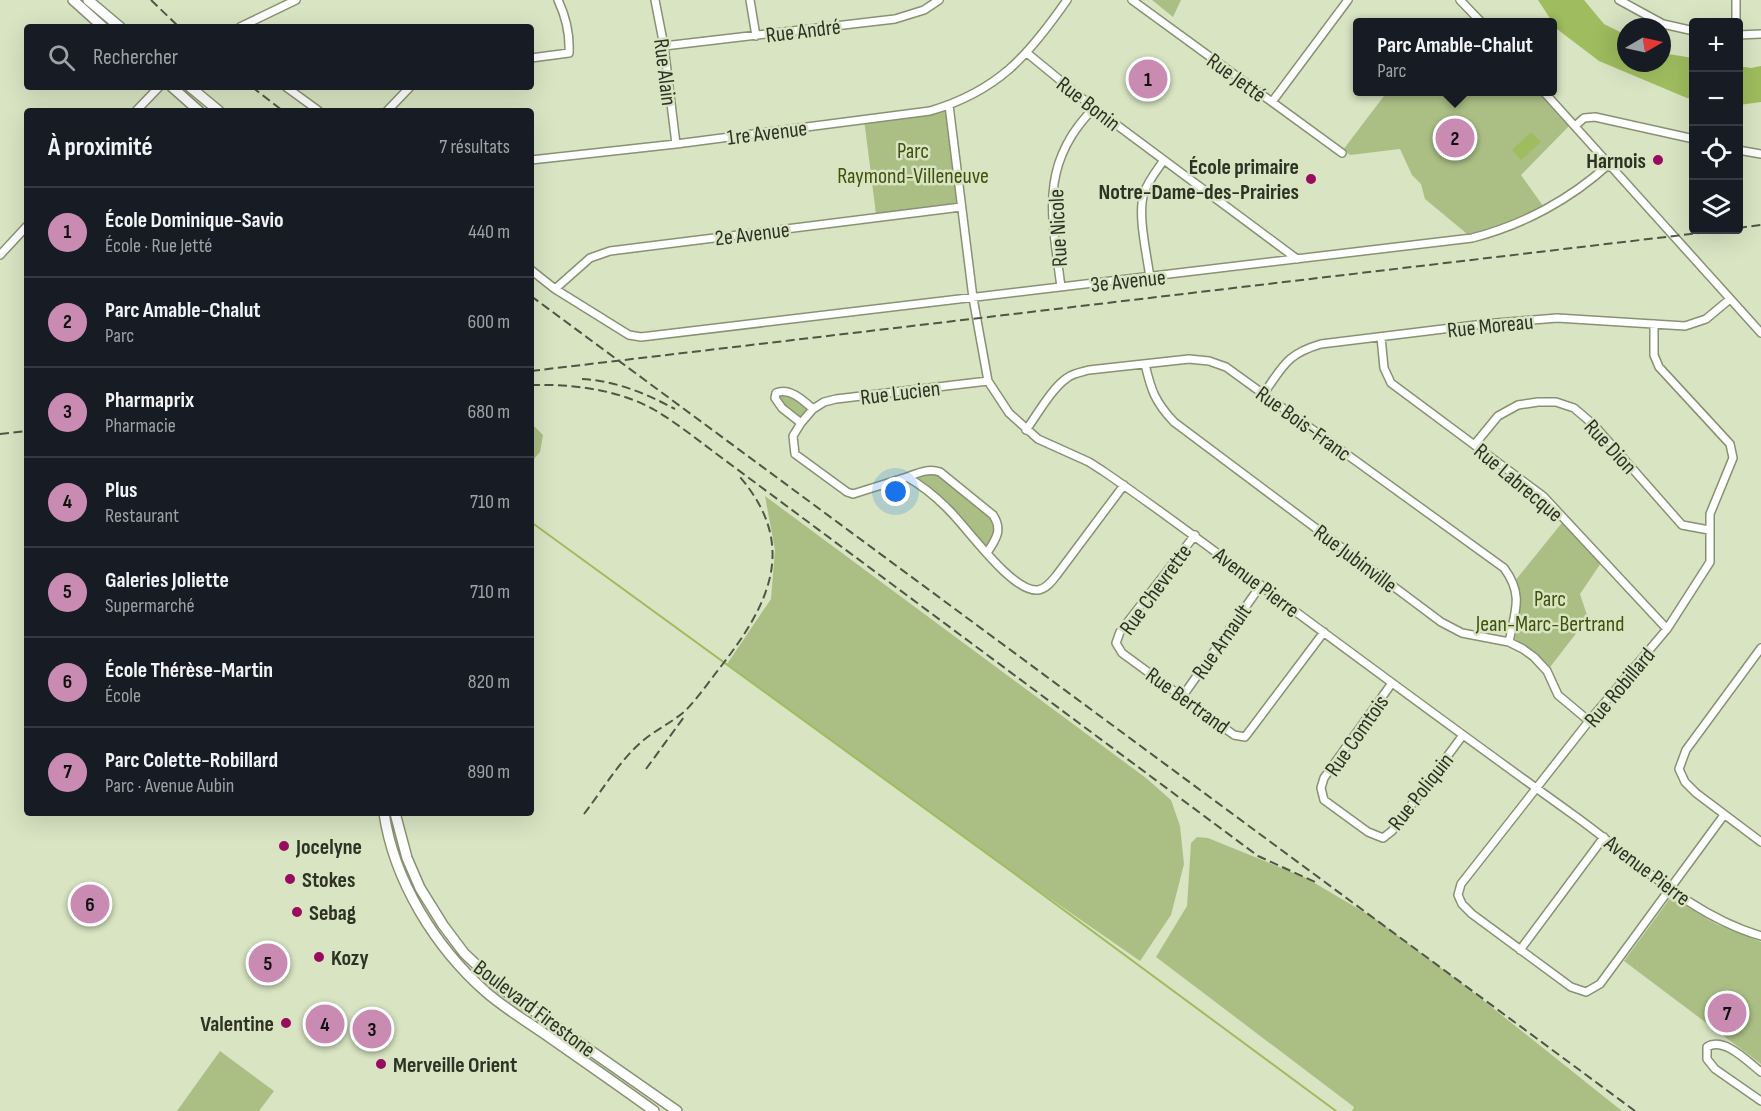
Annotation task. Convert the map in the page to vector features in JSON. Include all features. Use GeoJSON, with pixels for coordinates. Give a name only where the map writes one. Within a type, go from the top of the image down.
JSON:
{"type":"FeatureCollection","features":[{"type":"Feature","properties":{"kind":"main road"},"geometry":{"type":"LineString","coordinates":[[73,0],[101,24]]}},
{"type":"Feature","properties":{"kind":"main road"},"geometry":{"type":"LineString","coordinates":[[88,0],[116,24]]}},
{"type":"Feature","properties":{"kind":"main road"},"geometry":{"type":"LineString","coordinates":[[176,90],[196,108]]}},
{"type":"Feature","properties":{"kind":"main road"},"geometry":{"type":"LineString","coordinates":[[194,90],[216,108]]}},
{"type":"Feature","properties":{"kind":"main road"},"geometry":{"type":"LineString","coordinates":[[202,90],[217,108]]}},
{"type":"Feature","properties":{"kind":"main road","name":"Boulevard Firestone"},"geometry":{"type":"LineString","coordinates":[[384,816],[386,829],[406,885],[435,934],[460,967],[495,999],[654,1111]]}},
{"type":"Feature","properties":{"kind":"main road","name":"Boulevard Firestone"},"geometry":{"type":"LineString","coordinates":[[396,816],[407,858],[420,888],[443,925],[465,953],[501,988],[677,1111]]}},
{"type":"Feature","properties":{"kind":"street"},"geometry":{"type":"LineString","coordinates":[[246,24],[296,0]]}},
{"type":"Feature","properties":{"kind":"street"},"geometry":{"type":"LineString","coordinates":[[534,58],[569,53],[570,39],[558,0]]}},
{"type":"Feature","properties":{"kind":"street","name":"Rue Alain"},"geometry":{"type":"LineString","coordinates":[[655,0],[664,46],[676,144]]}},
{"type":"Feature","properties":{"kind":"street"},"geometry":{"type":"LineString","coordinates":[[750,0],[756,36]]}},
{"type":"Feature","properties":{"kind":"street","name":"Rue André"},"geometry":{"type":"LineString","coordinates":[[664,46],[895,19],[924,10],[939,0]]}},
{"type":"Feature","properties":{"kind":"street","name":"1re Avenue"},"geometry":{"type":"LineString","coordinates":[[534,160],[930,111],[976,94],[1000,77],[1027,53],[1066,0]]}},
{"type":"Feature","properties":{"kind":"street","name":"Rue Jetté"},"geometry":{"type":"LineString","coordinates":[[1132,0],[1342,153]]}},
{"type":"Feature","properties":{"kind":"street"},"geometry":{"type":"LineString","coordinates":[[1460,0],[1477,18]]}},
{"type":"Feature","properties":{"kind":"street"},"geometry":{"type":"LineString","coordinates":[[1619,0],[1662,24],[1689,30]]}},
{"type":"Feature","properties":{"kind":"street"},"geometry":{"type":"LineString","coordinates":[[1736,0],[1736,18]]}},
{"type":"Feature","properties":{"kind":"street"},"geometry":{"type":"LineString","coordinates":[[1272,102],[1346,1]]}},
{"type":"Feature","properties":{"kind":"street"},"geometry":{"type":"LineString","coordinates":[[1743,35],[1761,34]]}},
{"type":"Feature","properties":{"kind":"street","name":"Rue Bonin"},"geometry":{"type":"LineString","coordinates":[[1027,53],[1094,108],[1297,259]]}},
{"type":"Feature","properties":{"kind":"street"},"geometry":{"type":"LineString","coordinates":[[139,108],[156,90]]}},
{"type":"Feature","properties":{"kind":"street"},"geometry":{"type":"LineString","coordinates":[[290,90],[315,108]]}},
{"type":"Feature","properties":{"kind":"street"},"geometry":{"type":"LineString","coordinates":[[390,108],[407,90]]}},
{"type":"Feature","properties":{"kind":"street"},"geometry":{"type":"LineString","coordinates":[[1548,96],[1761,333]]}},
{"type":"Feature","properties":{"kind":"street","name":"Avenue Pierre"},"geometry":{"type":"LineString","coordinates":[[949,105],[973,298],[988,381],[1009,413],[1026,430],[1050,446],[1089,462],[1195,535],[1708,915],[1761,936]]}},
{"type":"Feature","properties":{"kind":"street","name":"Rue Nicole"},"geometry":{"type":"LineString","coordinates":[[1061,287],[1052,208],[1052,188],[1057,164],[1083,119],[1094,108]]}},
{"type":"Feature","properties":{"kind":"street"},"geometry":{"type":"LineString","coordinates":[[1575,126],[1584,118],[1595,117],[1689,138]]}},
{"type":"Feature","properties":{"kind":"street"},"geometry":{"type":"LineString","coordinates":[[1743,151],[1761,154]]}},
{"type":"Feature","properties":{"kind":"street"},"geometry":{"type":"LineString","coordinates":[[1150,278],[1142,200],[1148,185],[1164,160]]}},
{"type":"Feature","properties":{"kind":"street","name":"3e Avenue"},"geometry":{"type":"LineString","coordinates":[[555,289],[629,335],[641,337],[1150,278],[1483,235],[1546,210],[1609,164]]}},
{"type":"Feature","properties":{"kind":"street","name":"2e Avenue"},"geometry":{"type":"LineString","coordinates":[[555,289],[590,258],[610,251],[961,207]]}},
{"type":"Feature","properties":{"kind":"street"},"geometry":{"type":"LineString","coordinates":[[0,255],[24,229]]}},
{"type":"Feature","properties":{"kind":"street"},"geometry":{"type":"LineString","coordinates":[[534,272],[555,289]]}},
{"type":"Feature","properties":{"kind":"street","name":"Rue Moreau"},"geometry":{"type":"LineString","coordinates":[[1264,393],[1286,362],[1301,350],[1322,344],[1557,318],[1685,326],[1706,319],[1730,299]]}},
{"type":"Feature","properties":{"kind":"street","name":"Rue Robillard"},"geometry":{"type":"LineString","coordinates":[[1654,324],[1654,356],[1659,367],[1730,444],[1733,458],[1710,514],[1710,562],[1667,629],[1589,721],[1461,884],[1458,895],[1462,904],[1472,914],[1571,987],[1586,992],[1600,984],[1670,888]]}},
{"type":"Feature","properties":{"kind":"street","name":"Rue Labrecque"},"geometry":{"type":"LineString","coordinates":[[1381,337],[1384,368],[1391,383],[1543,496],[1667,629]]}},
{"type":"Feature","properties":{"kind":"street","name":"Rue Bois-Franc"},"geometry":{"type":"LineString","coordinates":[[1026,430],[1067,377],[1089,370],[1189,359],[1209,361],[1226,367],[1504,568],[1514,582],[1517,602],[1509,642]]}},
{"type":"Feature","properties":{"kind":"street","name":"Rue Jubinville"},"geometry":{"type":"LineString","coordinates":[[1145,364],[1151,391],[1156,401],[1174,422],[1441,621],[1462,633],[1509,642],[1534,657],[1547,671],[1558,695],[1589,721]]}},
{"type":"Feature","properties":{"kind":"street","name":"Rue Lucien"},"geometry":{"type":"LineString","coordinates":[[801,423],[813,409],[824,402],[836,399],[988,381]]}},
{"type":"Feature","properties":{"kind":"street"},"geometry":{"type":"LineString","coordinates":[[813,409],[788,391],[782,390],[776,393],[777,402],[801,423],[793,436],[795,454],[847,492],[859,494],[926,470],[933,469],[940,472],[993,514],[998,522],[998,536],[987,553]]}},
{"type":"Feature","properties":{"kind":"street","name":"Rue Dion"},"geometry":{"type":"LineString","coordinates":[[1475,444],[1498,416],[1518,405],[1556,402],[1574,408],[1594,425],[1682,525],[1709,530]]}},
{"type":"Feature","properties":{"kind":"street"},"geometry":{"type":"LineString","coordinates":[[907,477],[919,484],[946,508],[1000,568],[1024,587],[1038,590],[1048,585],[1056,576],[1124,485]]}},
{"type":"Feature","properties":{"kind":"street","name":"Rue Chevrette"},"geometry":{"type":"LineString","coordinates":[[1116,643],[1120,632],[1195,535]]}},
{"type":"Feature","properties":{"kind":"street","name":"Rue Arnault"},"geometry":{"type":"LineString","coordinates":[[1182,697],[1261,585]]}},
{"type":"Feature","properties":{"kind":"street","name":"Rue Bertrand"},"geometry":{"type":"LineString","coordinates":[[1116,643],[1122,653],[1234,735],[1245,737],[1324,632]]}},
{"type":"Feature","properties":{"kind":"street"},"geometry":{"type":"LineString","coordinates":[[1761,648],[1757,657],[1686,750],[1679,769],[1685,782],[1696,794],[1761,842]]}},
{"type":"Feature","properties":{"kind":"street","name":"Rue Comtois"},"geometry":{"type":"LineString","coordinates":[[1321,788],[1324,778],[1392,683]]}},
{"type":"Feature","properties":{"kind":"street","name":"Rue Poliquin"},"geometry":{"type":"LineString","coordinates":[[1321,788],[1324,800],[1368,832],[1383,838],[1392,831],[1463,735]]}},
{"type":"Feature","properties":{"kind":"street"},"geometry":{"type":"LineString","coordinates":[[1670,888],[1724,815]]}},
{"type":"Feature","properties":{"kind":"street"},"geometry":{"type":"LineString","coordinates":[[1520,950],[1604,837]]}},
{"type":"Feature","properties":{"kind":"street"},"geometry":{"type":"LineString","coordinates":[[1761,1072],[1730,1049],[1719,1044],[1711,1044],[1707,1047],[1707,1059],[1715,1069],[1761,1101]]}},
{"type":"Feature","properties":{"kind":"green space"},"geometry":{"type":"Polygon","coordinates":[[[1152,0],[1181,0],[1173,17],[1152,0]]]}},
{"type":"Feature","properties":{"kind":"green space"},"geometry":{"type":"Polygon","coordinates":[[[1384,96],[1543,96],[1569,126],[1521,175],[1546,210],[1472,238],[1425,199],[1421,184],[1412,175],[1400,149],[1350,155],[1343,150],[1384,96]]]}},
{"type":"Feature","properties":{"kind":"green space","name":"Parc Raymond-Villeneuve"},"geometry":{"type":"Polygon","coordinates":[[[949,105],[961,207],[877,222],[864,119],[949,105]]]}},
{"type":"Feature","properties":{"kind":"green space"},"geometry":{"type":"Polygon","coordinates":[[[782,390],[813,409],[801,423],[775,398],[782,390]]]}},
{"type":"Feature","properties":{"kind":"green space"},"geometry":{"type":"Polygon","coordinates":[[[534,426],[543,435],[540,452],[534,459],[534,426]]]}},
{"type":"Feature","properties":{"kind":"green space"},"geometry":{"type":"Polygon","coordinates":[[[933,469],[993,515],[999,529],[987,553],[907,477],[933,469]]]}},
{"type":"Feature","properties":{"kind":"green space"},"geometry":{"type":"Polygon","coordinates":[[[765,496],[1146,778],[1171,800],[1180,826],[1184,864],[1171,915],[1140,961],[999,863],[727,664],[771,599],[775,550],[765,496]]]}},
{"type":"Feature","properties":{"kind":"green space","name":"Parc Jean-Marc-Bertrand"},"geometry":{"type":"Polygon","coordinates":[[[1565,519],[1603,560],[1580,594],[1588,618],[1547,671],[1509,642],[1517,602],[1514,582],[1565,519]]]}},
{"type":"Feature","properties":{"kind":"green space"},"geometry":{"type":"Polygon","coordinates":[[[1197,837],[1208,838],[1306,878],[1374,918],[1469,989],[1622,1111],[1352,1111],[1354,1107],[1156,957],[1187,906],[1191,843],[1197,837]]]}},
{"type":"Feature","properties":{"kind":"green space"},"geometry":{"type":"Polygon","coordinates":[[[1671,897],[1716,924],[1761,942],[1761,1064],[1624,961],[1671,897]]]}},
{"type":"Feature","properties":{"kind":"green space"},"geometry":{"type":"Polygon","coordinates":[[[220,1051],[274,1091],[259,1111],[177,1111],[220,1051]]]}},
{"type":"Feature","properties":{"kind":"shaded area"},"geometry":{"type":"Polygon","coordinates":[[[1538,0],[1584,0],[1604,24],[1617,30],[1617,69],[1599,61],[1557,29],[1557,18],[1550,18],[1538,0]]]}},
{"type":"Feature","properties":{"kind":"shaded area"},"geometry":{"type":"Polygon","coordinates":[[[1671,54],[1689,57],[1689,98],[1625,72],[1671,72],[1671,54]]]}},
{"type":"Feature","properties":{"kind":"shaded area"},"geometry":{"type":"Polygon","coordinates":[[[1761,66],[1761,102],[1743,104],[1743,67],[1761,66]]]}},
{"type":"Feature","properties":{"kind":"shaded area"},"geometry":{"type":"Polygon","coordinates":[[[1531,132],[1541,142],[1521,160],[1512,150],[1531,132]]]}},
{"type":"Feature","properties":{"kind":"waterway"},"geometry":{"type":"LineString","coordinates":[[534,524],[1336,1111]]}},
{"type":"Feature","properties":{"kind":"railway"},"geometry":{"type":"LineString","coordinates":[[151,0],[176,24]]}},
{"type":"Feature","properties":{"kind":"railway"},"geometry":{"type":"LineString","coordinates":[[256,90],[279,108]]}},
{"type":"Feature","properties":{"kind":"railway"},"geometry":{"type":"LineString","coordinates":[[1743,227],[1761,225]]}},
{"type":"Feature","properties":{"kind":"railway"},"geometry":{"type":"LineString","coordinates":[[534,371],[1691,234]]}},
{"type":"Feature","properties":{"kind":"railway"},"geometry":{"type":"LineString","coordinates":[[534,298],[1635,1111]]}},
{"type":"Feature","properties":{"kind":"railway"},"geometry":{"type":"LineString","coordinates":[[582,379],[607,382],[630,389],[675,409]]}},
{"type":"Feature","properties":{"kind":"railway"},"geometry":{"type":"LineString","coordinates":[[534,385],[578,387],[609,392],[639,402],[662,414],[1258,856],[1315,882]]}},
{"type":"Feature","properties":{"kind":"railway"},"geometry":{"type":"LineString","coordinates":[[0,434],[24,431]]}},
{"type":"Feature","properties":{"kind":"railway"},"geometry":{"type":"LineString","coordinates":[[584,814],[630,753],[648,736],[685,711],[695,700],[739,642],[764,596],[771,573],[772,550],[768,526],[758,502],[740,477]]}},
{"type":"Feature","properties":{"kind":"railway"},"geometry":{"type":"LineString","coordinates":[[646,769],[684,717]]}},
{"type":"Feature","properties":{"kind":"place","name":"École Dominique-Savio"},"geometry":{"type":"Point","coordinates":[1148,79]}},
{"type":"Feature","properties":{"kind":"place","name":"Parc Amable-Chalut"},"geometry":{"type":"Point","coordinates":[1455,138]}},
{"type":"Feature","properties":{"kind":"place","name":"Harnois"},"geometry":{"type":"Point","coordinates":[1658,160]}},
{"type":"Feature","properties":{"kind":"place","name":"École primaire Notre-Dame-des-Prairies"},"geometry":{"type":"Point","coordinates":[1311,179]}},
{"type":"Feature","properties":{"kind":"place","name":"Jocelyne"},"geometry":{"type":"Point","coordinates":[284,846]}},
{"type":"Feature","properties":{"kind":"place","name":"Stokes"},"geometry":{"type":"Point","coordinates":[290,879]}},
{"type":"Feature","properties":{"kind":"place","name":"École Thérèse-Martin"},"geometry":{"type":"Point","coordinates":[90,904]}},
{"type":"Feature","properties":{"kind":"place","name":"Sebag"},"geometry":{"type":"Point","coordinates":[297,912]}},
{"type":"Feature","properties":{"kind":"place","name":"Kozy"},"geometry":{"type":"Point","coordinates":[319,957]}},
{"type":"Feature","properties":{"kind":"place","name":"Galeries Joliette"},"geometry":{"type":"Point","coordinates":[268,963]}},
{"type":"Feature","properties":{"kind":"place","name":"Parc Colette-Robillard"},"geometry":{"type":"Point","coordinates":[1727,1013]}},
{"type":"Feature","properties":{"kind":"place","name":"Valentine"},"geometry":{"type":"Point","coordinates":[286,1023]}},
{"type":"Feature","properties":{"kind":"place","name":"Plus"},"geometry":{"type":"Point","coordinates":[325,1024]}},
{"type":"Feature","properties":{"kind":"place","name":"Pharmaprix"},"geometry":{"type":"Point","coordinates":[372,1029]}},
{"type":"Feature","properties":{"kind":"place","name":"Merveille Orient"},"geometry":{"type":"Point","coordinates":[381,1064]}}]}
